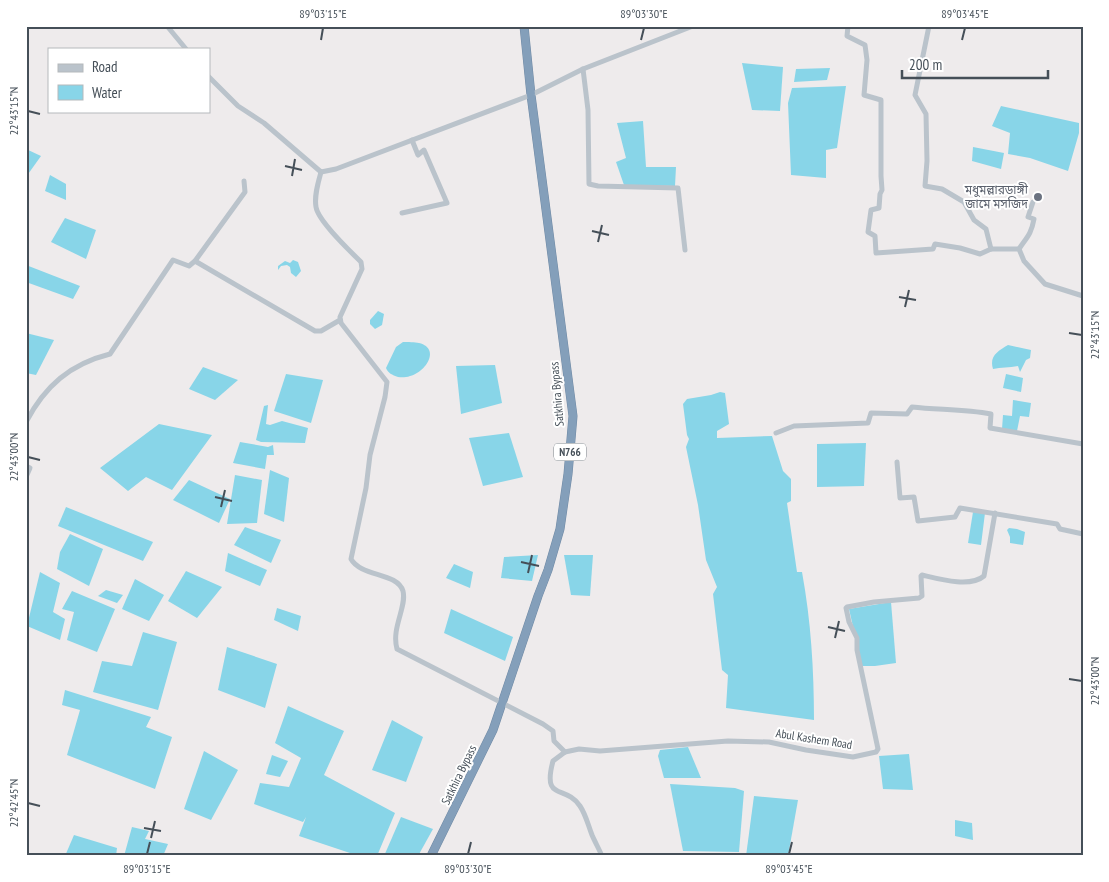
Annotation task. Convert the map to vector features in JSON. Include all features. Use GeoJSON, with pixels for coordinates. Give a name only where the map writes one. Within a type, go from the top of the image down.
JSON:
{"type":"FeatureCollection","features":[{"type":"Feature","properties":{"kind":"highway","name":"Satkhira Bypass"},"geometry":{"type":"LineString","coordinates":[[431,856],[493,730],[548,570],[560,529],[568,474],[573,416],[531,95],[524,26]]}},
{"type":"Feature","properties":{"kind":"street"},"geometry":{"type":"LineString","coordinates":[[167,26],[185,48]]}},
{"type":"Feature","properties":{"kind":"street"},"geometry":{"type":"LineString","coordinates":[[321,172],[531,95],[583,69],[692,26]]}},
{"type":"Feature","properties":{"kind":"street"},"geometry":{"type":"LineString","coordinates":[[848,26],[847,36],[866,45],[867,60],[864,95],[881,100],[882,190],[879,208],[871,210],[868,232],[875,236],[876,253],[933,249],[935,244],[960,248],[980,254],[991,249],[1019,249],[1027,241],[1033,227],[1034,219],[1028,217],[1033,202]]}},
{"type":"Feature","properties":{"kind":"street"},"geometry":{"type":"LineString","coordinates":[[929,26],[915,94],[926,114],[927,161],[925,186],[942,189],[964,202],[974,220],[986,229],[991,249]]}},
{"type":"Feature","properties":{"kind":"street"},"geometry":{"type":"LineString","coordinates":[[583,69],[588,110],[589,184],[598,186],[678,188],[686,250]]}},
{"type":"Feature","properties":{"kind":"street"},"geometry":{"type":"LineString","coordinates":[[210,78],[238,106],[264,123],[321,172]]}},
{"type":"Feature","properties":{"kind":"street"},"geometry":{"type":"LineString","coordinates":[[402,213],[447,202],[424,150],[418,155],[412,140]]}},
{"type":"Feature","properties":{"kind":"street"},"geometry":{"type":"LineString","coordinates":[[321,172],[316,197],[316,210],[323,221],[362,265],[340,320],[344,328],[386,379],[387,385],[370,455],[366,488],[351,559],[354,565],[363,570],[396,581],[402,589],[403,599],[395,641],[397,649],[553,731],[554,742],[565,752],[552,761],[549,776],[551,785],[555,791],[572,799],[579,805],[602,856]]}},
{"type":"Feature","properties":{"kind":"street"},"geometry":{"type":"LineString","coordinates":[[26,422],[47,389],[61,376],[92,359],[110,354],[173,260],[189,266],[195,262],[245,192],[244,181]]}},
{"type":"Feature","properties":{"kind":"street"},"geometry":{"type":"LineString","coordinates":[[1019,249],[1024,261],[1045,284],[1083,296]]}},
{"type":"Feature","properties":{"kind":"street"},"geometry":{"type":"LineString","coordinates":[[195,262],[315,331],[321,331],[340,320]]}},
{"type":"Feature","properties":{"kind":"street"},"geometry":{"type":"LineString","coordinates":[[776,433],[794,426],[868,423],[871,413],[907,414],[912,407],[949,411],[964,409],[990,414],[990,428],[1083,444]]}},
{"type":"Feature","properties":{"kind":"street"},"geometry":{"type":"LineString","coordinates":[[898,462],[900,498],[914,497],[918,521],[955,518],[960,508],[1057,524],[1060,528],[1083,534]]}},
{"type":"Feature","properties":{"kind":"street"},"geometry":{"type":"LineString","coordinates":[[26,466],[30,468],[26,477]]}},
{"type":"Feature","properties":{"kind":"street","name":"Abul Kashem Road"},"geometry":{"type":"LineString","coordinates":[[565,752],[579,749],[600,751],[728,741],[769,742],[853,757],[876,752],[878,749],[857,650],[857,638],[849,622],[846,608],[874,602],[919,598],[922,596],[922,575],[942,580],[972,582],[980,579],[984,576],[995,513]]}},
{"type":"Feature","properties":{"kind":"water"},"geometry":{"type":"Polygon","coordinates":[[[742,63],[783,67],[780,111],[752,110],[742,63]]]}},
{"type":"Feature","properties":{"kind":"water"},"geometry":{"type":"Polygon","coordinates":[[[830,68],[827,80],[794,82],[796,69],[830,68]]]}},
{"type":"Feature","properties":{"kind":"water"},"geometry":{"type":"Polygon","coordinates":[[[846,86],[837,148],[826,150],[826,178],[791,175],[788,103],[792,88],[846,86]]]}},
{"type":"Feature","properties":{"kind":"water"},"geometry":{"type":"Polygon","coordinates":[[[1001,106],[1079,123],[1079,133],[1068,171],[1030,158],[1008,154],[1010,133],[992,126],[1001,106]]]}},
{"type":"Feature","properties":{"kind":"water"},"geometry":{"type":"Polygon","coordinates":[[[643,121],[646,167],[676,167],[675,186],[624,185],[616,162],[626,158],[617,123],[643,121]]]}},
{"type":"Feature","properties":{"kind":"water"},"geometry":{"type":"Polygon","coordinates":[[[973,147],[1004,153],[1001,169],[972,161],[973,147]]]}},
{"type":"Feature","properties":{"kind":"water"},"geometry":{"type":"Polygon","coordinates":[[[26,149],[41,156],[26,177],[26,149]]]}},
{"type":"Feature","properties":{"kind":"water"},"geometry":{"type":"Polygon","coordinates":[[[50,175],[66,184],[66,200],[45,191],[50,175]]]}},
{"type":"Feature","properties":{"kind":"water"},"geometry":{"type":"Polygon","coordinates":[[[65,218],[96,230],[86,259],[51,242],[65,218]]]}},
{"type":"Feature","properties":{"kind":"water"},"geometry":{"type":"Polygon","coordinates":[[[293,260],[298,262],[301,271],[296,277],[291,273],[290,267],[287,265],[281,266],[278,270],[278,266],[285,261],[290,263],[293,260]]]}},
{"type":"Feature","properties":{"kind":"water"},"geometry":{"type":"Polygon","coordinates":[[[26,265],[80,286],[73,299],[26,282],[26,265]]]}},
{"type":"Feature","properties":{"kind":"water"},"geometry":{"type":"Polygon","coordinates":[[[378,311],[384,314],[382,325],[375,329],[370,324],[370,320],[378,311]]]}},
{"type":"Feature","properties":{"kind":"water"},"geometry":{"type":"Polygon","coordinates":[[[26,333],[54,340],[36,375],[26,373],[26,333]]]}},
{"type":"Feature","properties":{"kind":"water"},"geometry":{"type":"Polygon","coordinates":[[[403,342],[426,346],[430,351],[430,357],[422,370],[407,377],[398,377],[391,374],[386,368],[396,347],[403,342]]]}},
{"type":"Feature","properties":{"kind":"water"},"geometry":{"type":"Polygon","coordinates":[[[1008,345],[1031,350],[1030,358],[1026,360],[1020,372],[1018,366],[993,369],[993,357],[1008,345]]]}},
{"type":"Feature","properties":{"kind":"water"},"geometry":{"type":"Polygon","coordinates":[[[495,365],[502,403],[461,414],[456,366],[495,365]]]}},
{"type":"Feature","properties":{"kind":"water"},"geometry":{"type":"Polygon","coordinates":[[[203,367],[238,380],[215,400],[189,389],[203,367]]]}},
{"type":"Feature","properties":{"kind":"water"},"geometry":{"type":"Polygon","coordinates":[[[286,374],[323,380],[311,423],[274,411],[286,374]]]}},
{"type":"Feature","properties":{"kind":"water"},"geometry":{"type":"Polygon","coordinates":[[[1006,374],[1023,378],[1021,392],[1003,388],[1006,374]]]}},
{"type":"Feature","properties":{"kind":"water"},"geometry":{"type":"Polygon","coordinates":[[[720,392],[725,393],[729,424],[717,431],[717,438],[772,436],[783,471],[791,479],[791,501],[787,503],[797,572],[802,572],[808,609],[813,664],[814,720],[726,708],[728,675],[722,670],[713,594],[717,587],[706,560],[698,505],[686,447],[689,439],[683,404],[687,399],[720,392]]]}},
{"type":"Feature","properties":{"kind":"water"},"geometry":{"type":"Polygon","coordinates":[[[1013,400],[1031,403],[1029,417],[1020,416],[1017,431],[1002,429],[1003,415],[1012,416],[1013,400]]]}},
{"type":"Feature","properties":{"kind":"water"},"geometry":{"type":"Polygon","coordinates":[[[268,405],[266,424],[270,425],[282,421],[308,428],[305,443],[261,442],[256,440],[264,406],[268,405]]]}},
{"type":"Feature","properties":{"kind":"water"},"geometry":{"type":"Polygon","coordinates":[[[159,424],[212,435],[172,490],[146,477],[128,491],[100,468],[159,424]]]}},
{"type":"Feature","properties":{"kind":"water"},"geometry":{"type":"Polygon","coordinates":[[[509,433],[523,477],[483,486],[469,438],[509,433]]]}},
{"type":"Feature","properties":{"kind":"water"},"geometry":{"type":"Polygon","coordinates":[[[240,442],[268,447],[273,445],[274,455],[267,455],[265,469],[233,463],[240,442]]]}},
{"type":"Feature","properties":{"kind":"water"},"geometry":{"type":"Polygon","coordinates":[[[866,443],[864,486],[817,487],[817,444],[866,443]]]}},
{"type":"Feature","properties":{"kind":"water"},"geometry":{"type":"Polygon","coordinates":[[[270,470],[289,478],[284,522],[264,514],[270,470]]]}},
{"type":"Feature","properties":{"kind":"water"},"geometry":{"type":"Polygon","coordinates":[[[235,475],[262,480],[257,523],[227,524],[235,475]]]}},
{"type":"Feature","properties":{"kind":"water"},"geometry":{"type":"Polygon","coordinates":[[[189,480],[230,499],[219,523],[173,500],[189,480]]]}},
{"type":"Feature","properties":{"kind":"water"},"geometry":{"type":"Polygon","coordinates":[[[66,507],[153,542],[143,561],[58,526],[66,507]]]}},
{"type":"Feature","properties":{"kind":"water"},"geometry":{"type":"Polygon","coordinates":[[[973,512],[985,513],[981,545],[968,543],[973,512]]]}},
{"type":"Feature","properties":{"kind":"water"},"geometry":{"type":"Polygon","coordinates":[[[245,527],[281,540],[271,563],[234,545],[245,527]]]}},
{"type":"Feature","properties":{"kind":"water"},"geometry":{"type":"Polygon","coordinates":[[[1009,528],[1025,532],[1023,545],[1010,543],[1007,530],[1009,528]]]}},
{"type":"Feature","properties":{"kind":"water"},"geometry":{"type":"Polygon","coordinates":[[[70,534],[103,549],[89,586],[57,569],[60,552],[70,534]]]}},
{"type":"Feature","properties":{"kind":"water"},"geometry":{"type":"Polygon","coordinates":[[[228,553],[267,570],[260,586],[225,571],[228,553]]]}},
{"type":"Feature","properties":{"kind":"water"},"geometry":{"type":"Polygon","coordinates":[[[538,555],[532,581],[501,578],[504,557],[538,555]]]}},
{"type":"Feature","properties":{"kind":"water"},"geometry":{"type":"Polygon","coordinates":[[[564,555],[593,555],[590,596],[571,595],[564,555]]]}},
{"type":"Feature","properties":{"kind":"water"},"geometry":{"type":"Polygon","coordinates":[[[454,564],[473,572],[470,588],[446,578],[454,564]]]}},
{"type":"Feature","properties":{"kind":"water"},"geometry":{"type":"Polygon","coordinates":[[[186,571],[222,587],[197,618],[168,601],[186,571]]]}},
{"type":"Feature","properties":{"kind":"water"},"geometry":{"type":"Polygon","coordinates":[[[40,572],[60,583],[53,612],[65,619],[60,640],[27,626],[40,572]]]}},
{"type":"Feature","properties":{"kind":"water"},"geometry":{"type":"Polygon","coordinates":[[[135,579],[164,595],[149,621],[122,609],[135,579]]]}},
{"type":"Feature","properties":{"kind":"water"},"geometry":{"type":"Polygon","coordinates":[[[106,590],[123,595],[117,603],[98,596],[106,590]]]}},
{"type":"Feature","properties":{"kind":"water"},"geometry":{"type":"Polygon","coordinates":[[[72,591],[115,609],[97,652],[67,640],[74,612],[62,609],[72,591]]]}},
{"type":"Feature","properties":{"kind":"water"},"geometry":{"type":"Polygon","coordinates":[[[891,602],[896,663],[862,666],[849,609],[891,602]]]}},
{"type":"Feature","properties":{"kind":"water"},"geometry":{"type":"Polygon","coordinates":[[[277,608],[301,616],[298,631],[274,620],[277,608]]]}},
{"type":"Feature","properties":{"kind":"water"},"geometry":{"type":"Polygon","coordinates":[[[451,609],[513,637],[505,661],[444,633],[451,609]]]}},
{"type":"Feature","properties":{"kind":"water"},"geometry":{"type":"Polygon","coordinates":[[[143,632],[177,642],[158,710],[93,692],[102,661],[132,666],[143,632]]]}},
{"type":"Feature","properties":{"kind":"water"},"geometry":{"type":"Polygon","coordinates":[[[227,647],[277,664],[265,708],[218,690],[227,647]]]}},
{"type":"Feature","properties":{"kind":"water"},"geometry":{"type":"Polygon","coordinates":[[[65,690],[151,717],[146,727],[172,737],[155,789],[67,755],[80,710],[62,705],[65,690]]]}},
{"type":"Feature","properties":{"kind":"water"},"geometry":{"type":"Polygon","coordinates":[[[288,706],[344,731],[324,775],[395,813],[377,856],[359,856],[299,836],[306,817],[303,822],[254,804],[260,783],[289,787],[301,758],[275,743],[288,706]]]}},
{"type":"Feature","properties":{"kind":"water"},"geometry":{"type":"Polygon","coordinates":[[[392,720],[423,737],[406,782],[372,770],[392,720]]]}},
{"type":"Feature","properties":{"kind":"water"},"geometry":{"type":"Polygon","coordinates":[[[688,747],[701,778],[664,778],[658,756],[660,750],[688,747]]]}},
{"type":"Feature","properties":{"kind":"water"},"geometry":{"type":"Polygon","coordinates":[[[204,751],[238,770],[211,820],[184,809],[204,751]]]}},
{"type":"Feature","properties":{"kind":"water"},"geometry":{"type":"Polygon","coordinates":[[[909,754],[913,790],[883,789],[879,756],[909,754]]]}},
{"type":"Feature","properties":{"kind":"water"},"geometry":{"type":"Polygon","coordinates":[[[272,755],[288,761],[280,777],[266,774],[272,755]]]}},
{"type":"Feature","properties":{"kind":"water"},"geometry":{"type":"Polygon","coordinates":[[[670,784],[735,788],[744,791],[739,852],[683,851],[670,784]]]}},
{"type":"Feature","properties":{"kind":"water"},"geometry":{"type":"Polygon","coordinates":[[[754,796],[798,800],[788,856],[746,856],[754,796]]]}},
{"type":"Feature","properties":{"kind":"water"},"geometry":{"type":"Polygon","coordinates":[[[401,817],[433,829],[418,856],[384,856],[401,817]]]}},
{"type":"Feature","properties":{"kind":"water"},"geometry":{"type":"Polygon","coordinates":[[[955,820],[972,823],[973,840],[955,836],[955,820]]]}},
{"type":"Feature","properties":{"kind":"water"},"geometry":{"type":"Polygon","coordinates":[[[132,827],[149,831],[145,839],[168,844],[163,856],[124,856],[132,827]]]}},
{"type":"Feature","properties":{"kind":"water"},"geometry":{"type":"Polygon","coordinates":[[[74,835],[117,848],[116,856],[65,856],[74,835]]]}},
{"type":"Feature","properties":{"kind":"place","name":"মধুমল্লারডাঙ্গী জামে মসজিদ"},"geometry":{"type":"Point","coordinates":[1038,197]}}]}
